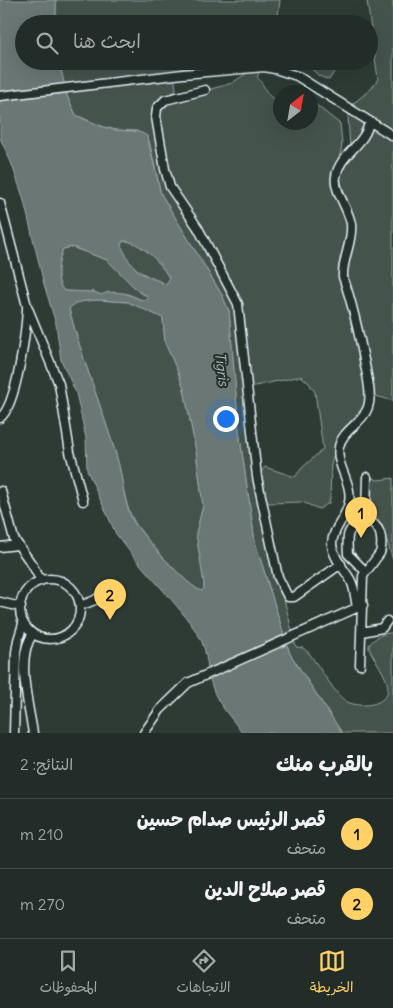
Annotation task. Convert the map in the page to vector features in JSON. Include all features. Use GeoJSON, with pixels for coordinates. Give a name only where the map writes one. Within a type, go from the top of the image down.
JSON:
{"type":"FeatureCollection","features":[{"type":"Feature","properties":{"kind":"street"},"geometry":{"type":"LineString","coordinates":[[0,96],[222,70]]}},
{"type":"Feature","properties":{"kind":"street"},"geometry":{"type":"LineString","coordinates":[[278,70],[297,76],[393,136]]}},
{"type":"Feature","properties":{"kind":"street"},"geometry":{"type":"LineString","coordinates":[[205,90],[164,100],[158,108],[156,117],[170,187],[198,228],[238,304],[257,477],[278,577],[288,597],[294,597],[341,564]]}},
{"type":"Feature","properties":{"kind":"street"},"geometry":{"type":"LineString","coordinates":[[360,606],[352,583],[333,551],[332,544],[347,511],[350,496],[340,459],[339,446],[343,437],[365,414],[369,404],[370,391],[359,331],[343,277],[351,240],[351,224],[335,179],[345,156],[366,134],[369,121]]}},
{"type":"Feature","properties":{"kind":"street"},"geometry":{"type":"LineString","coordinates":[[0,203],[27,306],[59,384],[70,452],[83,501]]}},
{"type":"Feature","properties":{"kind":"street"},"geometry":{"type":"LineString","coordinates":[[0,418],[6,412],[13,391],[24,343],[27,306]]}},
{"type":"Feature","properties":{"kind":"street"},"geometry":{"type":"LineString","coordinates":[[360,665],[362,632],[360,606],[364,576],[381,550],[380,532],[368,519],[366,513],[367,477]]}},
{"type":"Feature","properties":{"kind":"street"},"geometry":{"type":"LineString","coordinates":[[1,492],[17,545],[33,566],[41,581]]}},
{"type":"Feature","properties":{"kind":"street"},"geometry":{"type":"LineString","coordinates":[[365,572],[348,554],[347,537],[349,530],[366,513]]}},
{"type":"Feature","properties":{"kind":"street"},"geometry":{"type":"LineString","coordinates":[[0,546],[17,545]]}},
{"type":"Feature","properties":{"kind":"street"},"geometry":{"type":"LineString","coordinates":[[14,733],[16,652],[23,624],[20,607],[26,593],[41,581],[51,579],[64,583],[75,592],[80,606],[80,614],[72,630],[64,636],[46,639],[33,634],[23,624]]}},
{"type":"Feature","properties":{"kind":"street"},"geometry":{"type":"LineString","coordinates":[[80,606],[95,600],[103,594]]}},
{"type":"Feature","properties":{"kind":"street"},"geometry":{"type":"LineString","coordinates":[[0,602],[20,607]]}},
{"type":"Feature","properties":{"kind":"street"},"geometry":{"type":"LineString","coordinates":[[144,733],[160,710],[188,683],[360,606]]}},
{"type":"Feature","properties":{"kind":"street"},"geometry":{"type":"LineString","coordinates":[[362,632],[382,628],[387,621]]}},
{"type":"Feature","properties":{"kind":"street"},"geometry":{"type":"LineString","coordinates":[[33,634],[26,648],[25,669],[27,700],[33,733]]}},
{"type":"Feature","properties":{"kind":"shaded area"},"geometry":{"type":"Polygon","coordinates":[[[56,0],[280,0],[278,15],[56,15],[56,0]]]}},
{"type":"Feature","properties":{"kind":"shaded area"},"geometry":{"type":"Polygon","coordinates":[[[367,0],[393,0],[393,401],[373,395],[361,324],[346,275],[355,231],[353,215],[339,184],[339,174],[350,147],[348,117],[350,106],[371,89],[378,79],[378,15],[369,15],[367,0]]]}},
{"type":"Feature","properties":{"kind":"shaded area"},"geometry":{"type":"Polygon","coordinates":[[[61,70],[178,70],[174,71],[176,91],[157,102],[152,112],[165,178],[168,189],[208,253],[236,308],[254,476],[261,519],[271,564],[285,603],[296,647],[303,648],[309,653],[344,700],[356,705],[371,704],[383,699],[387,694],[388,687],[383,673],[369,649],[369,645],[379,636],[393,633],[393,733],[342,733],[290,654],[255,542],[239,431],[229,311],[222,295],[161,194],[149,140],[137,131],[116,130],[104,127],[76,115],[67,96],[61,70]]]}},
{"type":"Feature","properties":{"kind":"shaded area"},"geometry":{"type":"Polygon","coordinates":[[[254,70],[259,74],[257,77],[273,98],[273,130],[318,130],[318,107],[340,124],[341,151],[331,183],[344,211],[348,230],[345,249],[338,267],[356,327],[366,392],[365,406],[362,414],[337,442],[331,465],[329,503],[319,509],[302,502],[266,503],[260,479],[265,467],[295,477],[323,449],[315,392],[301,376],[255,386],[250,385],[238,298],[224,267],[172,183],[158,116],[159,108],[166,102],[232,83],[254,70]]]}},
{"type":"Feature","properties":{"kind":"shaded area"},"geometry":{"type":"Polygon","coordinates":[[[313,70],[334,70],[329,80],[319,76],[313,70]]]}},
{"type":"Feature","properties":{"kind":"shaded area"},"geometry":{"type":"Polygon","coordinates":[[[123,241],[136,244],[150,254],[166,272],[169,278],[168,283],[166,284],[152,278],[132,265],[127,260],[121,245],[123,241]]]}},
{"type":"Feature","properties":{"kind":"shaded area"},"geometry":{"type":"Polygon","coordinates":[[[71,247],[107,260],[148,299],[142,300],[128,294],[101,295],[94,292],[64,291],[59,282],[58,265],[63,249],[71,247]]]}},
{"type":"Feature","properties":{"kind":"shaded area"},"geometry":{"type":"Polygon","coordinates":[[[99,300],[128,302],[163,318],[165,343],[184,389],[196,451],[203,506],[196,533],[204,583],[202,591],[187,581],[155,548],[138,528],[130,514],[117,458],[69,309],[79,302],[99,300]]]}},
{"type":"Feature","properties":{"kind":"shaded area"},"geometry":{"type":"Polygon","coordinates":[[[371,477],[378,480],[393,478],[393,560],[382,525],[372,510],[371,477]]]}},
{"type":"Feature","properties":{"kind":"water","name":"Tigris"},"geometry":{"type":"Polygon","coordinates":[[[0,0],[56,0],[56,15],[15,15],[15,70],[61,70],[67,96],[76,115],[106,128],[136,132],[147,136],[161,194],[222,295],[229,311],[239,431],[255,542],[290,654],[342,733],[242,733],[215,695],[204,648],[198,634],[116,534],[87,470],[86,438],[76,393],[61,360],[56,324],[44,284],[23,197],[11,162],[0,138],[0,0]],[[123,241],[121,245],[129,261],[140,273],[166,284],[168,283],[169,278],[166,272],[156,260],[136,244],[123,241]],[[72,247],[63,249],[58,265],[59,282],[64,291],[94,292],[101,295],[108,292],[124,293],[142,300],[148,299],[107,260],[72,247]],[[99,300],[79,302],[69,309],[117,458],[130,514],[138,528],[166,560],[187,581],[202,591],[204,583],[196,533],[203,506],[196,451],[184,389],[165,343],[163,318],[128,302],[99,300]]]}},
{"type":"Feature","properties":{"kind":"place","name":"قصر الرئيس صدام حسين"},"geometry":{"type":"Point","coordinates":[361,538]}},
{"type":"Feature","properties":{"kind":"place","name":"قصر صلاح الدين"},"geometry":{"type":"Point","coordinates":[110,620]}}]}
